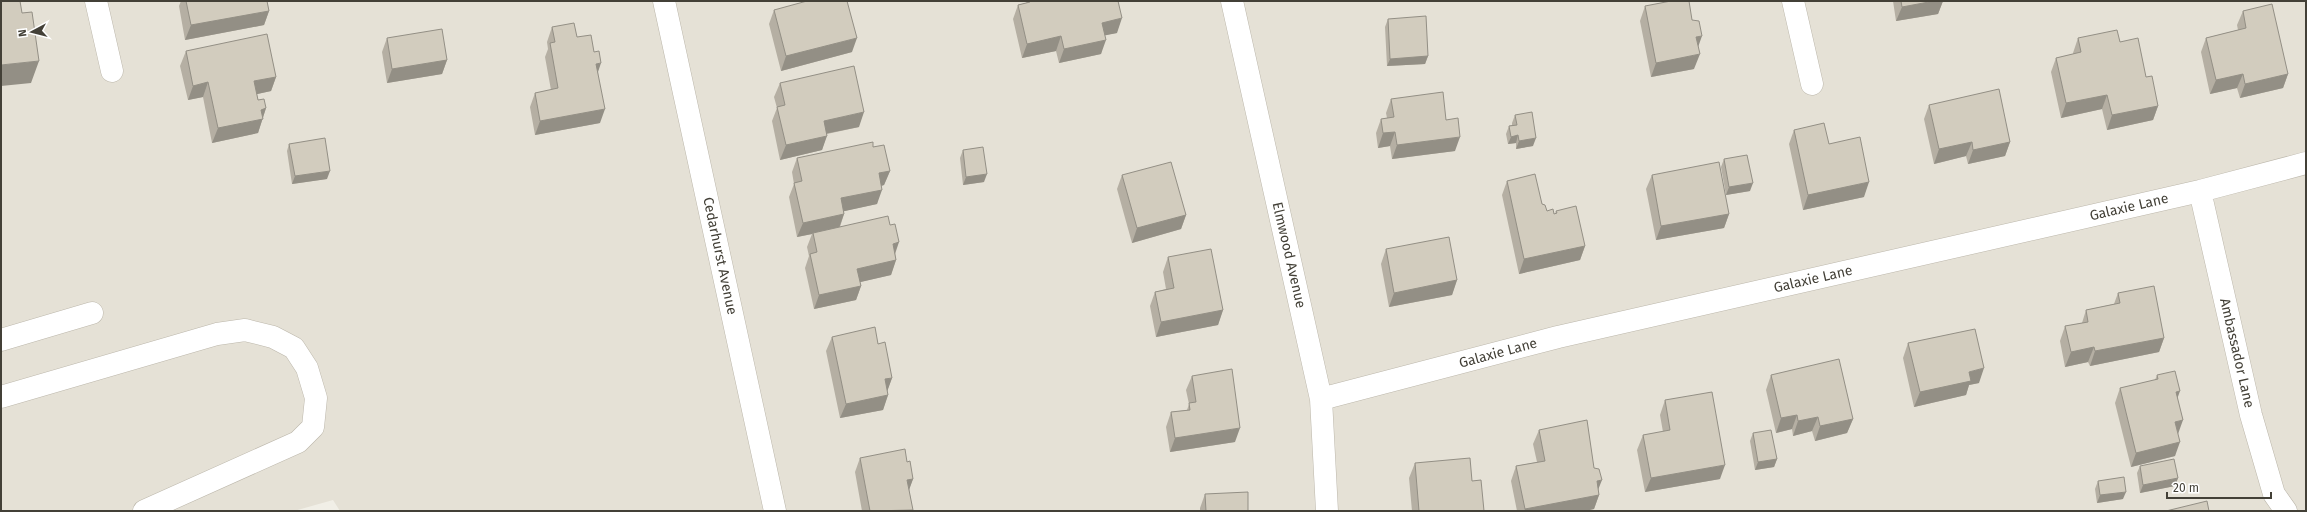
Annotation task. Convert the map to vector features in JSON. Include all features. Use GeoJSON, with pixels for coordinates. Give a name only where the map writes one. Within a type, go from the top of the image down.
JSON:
{"type":"FeatureCollection","features":[{"type":"Feature","properties":{"kind":"street"},"geometry":{"type":"LineString","coordinates":[[96,1],[112,71]]}},
{"type":"Feature","properties":{"kind":"street","name":"Cedarhurst Avenue"},"geometry":{"type":"LineString","coordinates":[[664,1],[775,511]]}},
{"type":"Feature","properties":{"kind":"street","name":"Elmwood Avenue"},"geometry":{"type":"LineString","coordinates":[[1232,1],[1321,399],[1327,511]]}},
{"type":"Feature","properties":{"kind":"street"},"geometry":{"type":"LineString","coordinates":[[1793,1],[1812,84]]}},
{"type":"Feature","properties":{"kind":"street","name":"Galaxie Lane"},"geometry":{"type":"LineString","coordinates":[[1321,399],[1558,337],[2200,191],[2306,162]]}},
{"type":"Feature","properties":{"kind":"street","name":"Ambassador Lane"},"geometry":{"type":"LineString","coordinates":[[2200,191],[2251,416],[2274,494],[2286,511]]}},
{"type":"Feature","properties":{"kind":"street"},"geometry":{"type":"LineString","coordinates":[[1,340],[92,313]]}},
{"type":"Feature","properties":{"kind":"street"},"geometry":{"type":"LineString","coordinates":[[1,397],[217,334],[245,330],[273,337],[294,348],[307,368],[316,398],[313,427],[298,442],[144,511]]}},
{"type":"Feature","properties":{"kind":"shaded area"},"geometry":{"type":"Polygon","coordinates":[[[1,1],[2306,1],[2306,511],[340,511],[333,500],[294,511],[1,511],[1,1]]]}},
{"type":"Feature","properties":{"kind":"building"},"geometry":{"type":"Polygon","coordinates":[[[1,1],[20,1],[22,13],[32,12],[39,61],[1,65],[1,1]]]}},
{"type":"Feature","properties":{"kind":"building"},"geometry":{"type":"Polygon","coordinates":[[[186,1],[267,1],[269,11],[191,25],[186,1]]]}},
{"type":"Feature","properties":{"kind":"building"},"geometry":{"type":"Polygon","coordinates":[[[807,1],[847,1],[857,38],[786,56],[774,10],[807,1]]]}},
{"type":"Feature","properties":{"kind":"building"},"geometry":{"type":"Polygon","coordinates":[[[1030,1],[1118,1],[1122,18],[1102,23],[1106,40],[1064,49],[1061,36],[1027,44],[1018,5],[1030,1]]]}},
{"type":"Feature","properties":{"kind":"building"},"geometry":{"type":"Polygon","coordinates":[[[1671,1],[1689,1],[1692,20],[1699,21],[1702,36],[1696,37],[1700,54],[1656,63],[1645,6],[1671,1]]]}},
{"type":"Feature","properties":{"kind":"building"},"geometry":{"type":"Polygon","coordinates":[[[1901,1],[1934,1],[1902,7],[1901,1]]]}},
{"type":"Feature","properties":{"kind":"building"},"geometry":{"type":"Polygon","coordinates":[[[2272,4],[2288,74],[2245,84],[2243,74],[2216,80],[2206,38],[2246,28],[2243,11],[2272,4]]]}},
{"type":"Feature","properties":{"kind":"building"},"geometry":{"type":"Polygon","coordinates":[[[1426,16],[1428,56],[1390,59],[1388,19],[1426,16]]]}},
{"type":"Feature","properties":{"kind":"building"},"geometry":{"type":"Polygon","coordinates":[[[574,23],[577,37],[591,35],[594,52],[599,51],[601,63],[596,64],[605,109],[540,121],[535,93],[558,88],[550,43],[555,42],[552,27],[574,23]]]}},
{"type":"Feature","properties":{"kind":"building"},"geometry":{"type":"Polygon","coordinates":[[[442,29],[447,60],[392,69],[387,38],[442,29]]]}},
{"type":"Feature","properties":{"kind":"building"},"geometry":{"type":"Polygon","coordinates":[[[2117,30],[2120,42],[2138,38],[2146,77],[2152,76],[2158,106],[2112,115],[2107,95],[2066,103],[2056,58],[2081,52],[2078,38],[2117,30]]]}},
{"type":"Feature","properties":{"kind":"building"},"geometry":{"type":"Polygon","coordinates":[[[267,34],[276,77],[254,81],[258,100],[264,99],[266,108],[261,110],[263,119],[218,128],[208,82],[193,86],[186,51],[267,34]]]}},
{"type":"Feature","properties":{"kind":"building"},"geometry":{"type":"Polygon","coordinates":[[[854,66],[864,112],[824,121],[827,136],[786,145],[777,107],[785,105],[780,83],[854,66]]]}},
{"type":"Feature","properties":{"kind":"building"},"geometry":{"type":"Polygon","coordinates":[[[1999,89],[2010,142],[1973,150],[1972,142],[1939,149],[1929,105],[1999,89]]]}},
{"type":"Feature","properties":{"kind":"building"},"geometry":{"type":"Polygon","coordinates":[[[1443,92],[1446,120],[1458,118],[1460,137],[1397,145],[1395,132],[1383,133],[1381,119],[1394,117],[1391,99],[1443,92]]]}},
{"type":"Feature","properties":{"kind":"building"},"geometry":{"type":"Polygon","coordinates":[[[1532,112],[1536,138],[1519,141],[1518,135],[1511,137],[1509,126],[1517,125],[1515,115],[1532,112]]]}},
{"type":"Feature","properties":{"kind":"building"},"geometry":{"type":"Polygon","coordinates":[[[1824,123],[1829,144],[1860,137],[1869,182],[1808,195],[1794,130],[1824,123]]]}},
{"type":"Feature","properties":{"kind":"building"},"geometry":{"type":"Polygon","coordinates":[[[325,138],[330,171],[295,176],[289,144],[325,138]]]}},
{"type":"Feature","properties":{"kind":"building"},"geometry":{"type":"Polygon","coordinates":[[[873,142],[873,147],[884,145],[890,171],[879,173],[882,190],[841,198],[844,214],[803,223],[794,183],[802,181],[797,158],[873,142]]]}},
{"type":"Feature","properties":{"kind":"building"},"geometry":{"type":"Polygon","coordinates":[[[983,147],[987,174],[966,177],[963,150],[983,147]]]}},
{"type":"Feature","properties":{"kind":"building"},"geometry":{"type":"Polygon","coordinates":[[[1747,155],[1753,183],[1729,187],[1724,159],[1747,155]]]}},
{"type":"Feature","properties":{"kind":"building"},"geometry":{"type":"Polygon","coordinates":[[[1171,162],[1186,215],[1137,228],[1122,175],[1171,162]]]}},
{"type":"Feature","properties":{"kind":"building"},"geometry":{"type":"Polygon","coordinates":[[[1719,162],[1729,214],[1661,226],[1652,175],[1719,162]]]}},
{"type":"Feature","properties":{"kind":"building"},"geometry":{"type":"Polygon","coordinates":[[[1535,174],[1542,204],[1545,205],[1547,211],[1553,209],[1554,214],[1557,213],[1556,211],[1576,206],[1585,246],[1524,259],[1507,181],[1535,174]]]}},
{"type":"Feature","properties":{"kind":"building"},"geometry":{"type":"Polygon","coordinates":[[[888,216],[890,225],[895,224],[899,242],[893,244],[896,260],[857,269],[861,286],[819,295],[810,254],[817,252],[813,233],[888,216]]]}},
{"type":"Feature","properties":{"kind":"building"},"geometry":{"type":"Polygon","coordinates":[[[1449,237],[1457,280],[1394,293],[1386,249],[1449,237]]]}},
{"type":"Feature","properties":{"kind":"building"},"geometry":{"type":"Polygon","coordinates":[[[1211,249],[1223,310],[1161,322],[1155,292],[1174,288],[1168,257],[1211,249]]]}},
{"type":"Feature","properties":{"kind":"building"},"geometry":{"type":"Polygon","coordinates":[[[2154,286],[2164,338],[2095,351],[2094,347],[2071,352],[2065,326],[2088,322],[2086,310],[2120,303],[2118,293],[2154,286]]]}},
{"type":"Feature","properties":{"kind":"building"},"geometry":{"type":"Polygon","coordinates":[[[875,327],[878,344],[885,342],[892,378],[885,379],[888,395],[846,404],[832,337],[875,327]]]}},
{"type":"Feature","properties":{"kind":"building"},"geometry":{"type":"Polygon","coordinates":[[[1975,329],[1984,368],[1969,372],[1971,381],[1920,392],[1908,343],[1975,329]]]}},
{"type":"Feature","properties":{"kind":"building"},"geometry":{"type":"Polygon","coordinates":[[[1839,359],[1853,419],[1820,426],[1818,417],[1798,421],[1797,415],[1781,418],[1771,375],[1839,359]]]}},
{"type":"Feature","properties":{"kind":"building"},"geometry":{"type":"Polygon","coordinates":[[[1232,369],[1240,428],[1175,438],[1171,412],[1190,410],[1189,403],[1196,402],[1192,376],[1232,369]]]}},
{"type":"Feature","properties":{"kind":"building"},"geometry":{"type":"Polygon","coordinates":[[[2175,371],[2180,391],[2176,392],[2183,420],[2175,422],[2180,442],[2136,453],[2120,388],[2158,379],[2157,375],[2175,371]]]}},
{"type":"Feature","properties":{"kind":"building"},"geometry":{"type":"Polygon","coordinates":[[[1712,392],[1725,465],[1651,478],[1643,435],[1670,430],[1665,400],[1712,392]]]}},
{"type":"Feature","properties":{"kind":"building"},"geometry":{"type":"Polygon","coordinates":[[[1587,420],[1594,468],[1599,469],[1602,480],[1597,481],[1599,495],[1525,509],[1516,466],[1545,461],[1539,430],[1587,420]]]}},
{"type":"Feature","properties":{"kind":"building"},"geometry":{"type":"Polygon","coordinates":[[[1771,430],[1777,459],[1758,462],[1753,433],[1771,430]]]}},
{"type":"Feature","properties":{"kind":"building"},"geometry":{"type":"Polygon","coordinates":[[[905,449],[907,462],[910,461],[913,479],[907,480],[913,510],[870,511],[860,458],[905,449]]]}},
{"type":"Feature","properties":{"kind":"building"},"geometry":{"type":"Polygon","coordinates":[[[1470,458],[1472,481],[1481,480],[1484,511],[1419,511],[1415,463],[1470,458]]]}},
{"type":"Feature","properties":{"kind":"building"},"geometry":{"type":"Polygon","coordinates":[[[2174,459],[2178,478],[2143,485],[2140,466],[2174,459]]]}},
{"type":"Feature","properties":{"kind":"building"},"geometry":{"type":"Polygon","coordinates":[[[2124,477],[2126,492],[2100,495],[2098,481],[2124,477]]]}},
{"type":"Feature","properties":{"kind":"building"},"geometry":{"type":"Polygon","coordinates":[[[1248,492],[1248,511],[1206,511],[1205,494],[1248,492]]]}},
{"type":"Feature","properties":{"kind":"building"},"geometry":{"type":"Polygon","coordinates":[[[2207,501],[2209,511],[2166,511],[2207,501]]]}}]}
